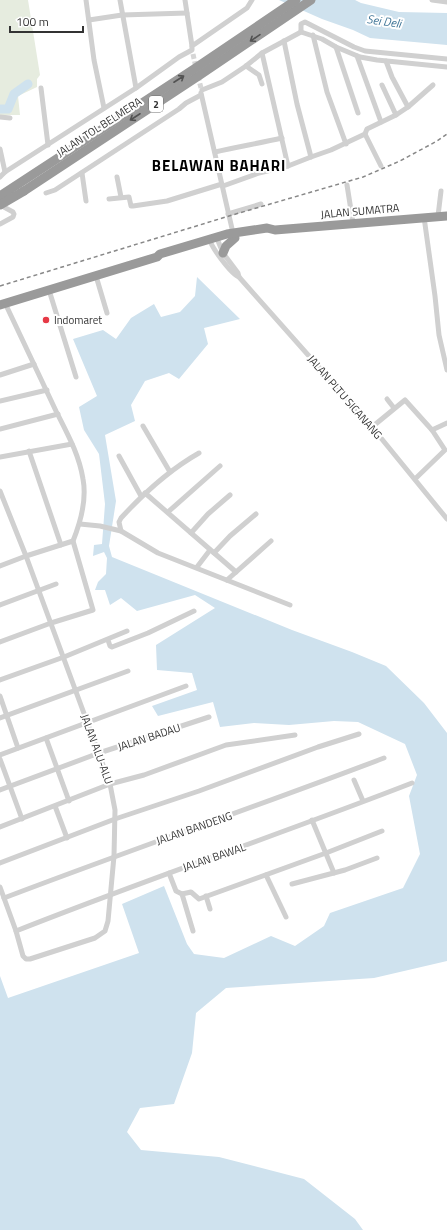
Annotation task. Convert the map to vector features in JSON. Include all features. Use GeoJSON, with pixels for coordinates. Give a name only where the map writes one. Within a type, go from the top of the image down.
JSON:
{"type":"FeatureCollection","features":[{"type":"Feature","properties":{"kind":"highway","name":"JALAN TOL BELMERA"},"geometry":{"type":"LineString","coordinates":[[0,205],[21,188],[296,0]]}},
{"type":"Feature","properties":{"kind":"highway","name":"JALAN TOL BELMERA"},"geometry":{"type":"LineString","coordinates":[[0,196],[21,188],[311,0]]}},
{"type":"Feature","properties":{"kind":"highway","name":"JALAN SUMATRA"},"geometry":{"type":"LineString","coordinates":[[2,304],[157,257],[162,258],[213,240],[234,236],[268,233],[275,230],[443,216]]}},
{"type":"Feature","properties":{"kind":"highway"},"geometry":{"type":"LineString","coordinates":[[223,253],[227,244],[234,236]]}},
{"type":"Feature","properties":{"kind":"street"},"geometry":{"type":"LineString","coordinates":[[86,0],[94,60],[104,108]]}},
{"type":"Feature","properties":{"kind":"street"},"geometry":{"type":"LineString","coordinates":[[120,0],[136,88]]}},
{"type":"Feature","properties":{"kind":"street"},"geometry":{"type":"LineString","coordinates":[[185,0],[192,50]]}},
{"type":"Feature","properties":{"kind":"street"},"geometry":{"type":"LineString","coordinates":[[0,177],[5,172],[136,88],[179,57],[192,50],[247,8],[252,0]]}},
{"type":"Feature","properties":{"kind":"street"},"geometry":{"type":"LineString","coordinates":[[432,0],[447,2]]}},
{"type":"Feature","properties":{"kind":"street"},"geometry":{"type":"LineString","coordinates":[[89,20],[122,15],[187,13]]}},
{"type":"Feature","properties":{"kind":"street"},"geometry":{"type":"LineString","coordinates":[[301,32],[301,24],[305,22],[365,51],[447,59]]}},
{"type":"Feature","properties":{"kind":"street"},"geometry":{"type":"LineString","coordinates":[[46,193],[55,190],[82,173],[84,170],[179,109],[201,91],[222,82],[262,53],[301,32],[357,56],[377,60],[447,67]]}},
{"type":"Feature","properties":{"kind":"street"},"geometry":{"type":"LineString","coordinates":[[313,36],[328,92],[346,144]]}},
{"type":"Feature","properties":{"kind":"street"},"geometry":{"type":"LineString","coordinates":[[284,41],[297,104],[311,157]]}},
{"type":"Feature","properties":{"kind":"street"},"geometry":{"type":"LineString","coordinates":[[336,47],[358,113]]}},
{"type":"Feature","properties":{"kind":"street"},"geometry":{"type":"LineString","coordinates":[[262,53],[288,166]]}},
{"type":"Feature","properties":{"kind":"street"},"geometry":{"type":"LineString","coordinates":[[357,56],[380,122]]}},
{"type":"Feature","properties":{"kind":"street"},"geometry":{"type":"LineString","coordinates":[[386,61],[392,77],[408,107]]}},
{"type":"Feature","properties":{"kind":"street"},"geometry":{"type":"LineString","coordinates":[[246,66],[258,74],[262,84]]}},
{"type":"Feature","properties":{"kind":"street"},"geometry":{"type":"LineString","coordinates":[[382,85],[396,115]]}},
{"type":"Feature","properties":{"kind":"street"},"geometry":{"type":"LineString","coordinates":[[109,199],[129,197],[131,206],[167,201],[259,173],[288,166],[332,150],[365,134],[367,129],[396,115],[408,107],[433,85]]}},
{"type":"Feature","properties":{"kind":"street"},"geometry":{"type":"LineString","coordinates":[[41,88],[48,145]]}},
{"type":"Feature","properties":{"kind":"street"},"geometry":{"type":"LineString","coordinates":[[201,91],[234,236]]}},
{"type":"Feature","properties":{"kind":"street"},"geometry":{"type":"LineString","coordinates":[[0,117],[10,118]]}},
{"type":"Feature","properties":{"kind":"street"},"geometry":{"type":"LineString","coordinates":[[365,134],[381,166]]}},
{"type":"Feature","properties":{"kind":"street"},"geometry":{"type":"LineString","coordinates":[[215,152],[246,147],[282,138]]}},
{"type":"Feature","properties":{"kind":"street"},"geometry":{"type":"LineString","coordinates":[[0,149],[5,172]]}},
{"type":"Feature","properties":{"kind":"street"},"geometry":{"type":"LineString","coordinates":[[82,173],[86,201]]}},
{"type":"Feature","properties":{"kind":"street"},"geometry":{"type":"LineString","coordinates":[[117,177],[121,197]]}},
{"type":"Feature","properties":{"kind":"street"},"geometry":{"type":"LineString","coordinates":[[347,185],[353,223]]}},
{"type":"Feature","properties":{"kind":"street"},"geometry":{"type":"LineString","coordinates":[[441,192],[443,216]]}},
{"type":"Feature","properties":{"kind":"street"},"geometry":{"type":"LineString","coordinates":[[228,214],[261,204]]}},
{"type":"Feature","properties":{"kind":"street"},"geometry":{"type":"LineString","coordinates":[[0,205],[13,212],[14,216],[0,224]]}},
{"type":"Feature","properties":{"kind":"street"},"geometry":{"type":"LineString","coordinates":[[424,217],[435,296],[438,335],[447,370]]}},
{"type":"Feature","properties":{"kind":"street","name":"JALAN PLTU SICANANG"},"geometry":{"type":"LineString","coordinates":[[213,240],[238,273],[239,277]]}},
{"type":"Feature","properties":{"kind":"street","name":"JALAN PLTU SICANANG"},"geometry":{"type":"LineString","coordinates":[[213,240],[229,269],[239,277],[372,427],[447,519]]}},
{"type":"Feature","properties":{"kind":"street"},"geometry":{"type":"LineString","coordinates":[[96,276],[107,313]]}},
{"type":"Feature","properties":{"kind":"street"},"geometry":{"type":"LineString","coordinates":[[49,290],[76,377]]}},
{"type":"Feature","properties":{"kind":"street"},"geometry":{"type":"LineString","coordinates":[[0,642],[51,623],[93,610],[73,541],[80,524],[83,508],[83,479],[72,444],[34,364],[2,304]]}},
{"type":"Feature","properties":{"kind":"street"},"geometry":{"type":"LineString","coordinates":[[0,375],[34,364]]}},
{"type":"Feature","properties":{"kind":"street"},"geometry":{"type":"LineString","coordinates":[[0,401],[47,390]]}},
{"type":"Feature","properties":{"kind":"street"},"geometry":{"type":"LineString","coordinates":[[387,399],[394,408]]}},
{"type":"Feature","properties":{"kind":"street"},"geometry":{"type":"LineString","coordinates":[[372,427],[404,400],[407,401],[432,430],[445,450],[415,479]]}},
{"type":"Feature","properties":{"kind":"street"},"geometry":{"type":"LineString","coordinates":[[0,429],[58,414]]}},
{"type":"Feature","properties":{"kind":"street"},"geometry":{"type":"LineString","coordinates":[[432,430],[447,423]]}},
{"type":"Feature","properties":{"kind":"street"},"geometry":{"type":"LineString","coordinates":[[143,426],[170,472]]}},
{"type":"Feature","properties":{"kind":"street"},"geometry":{"type":"LineString","coordinates":[[0,457],[72,444]]}},
{"type":"Feature","properties":{"kind":"street"},"geometry":{"type":"LineString","coordinates":[[29,451],[61,545]]}},
{"type":"Feature","properties":{"kind":"street"},"geometry":{"type":"LineString","coordinates":[[119,530],[119,522],[121,518],[143,494],[170,472],[199,453]]}},
{"type":"Feature","properties":{"kind":"street"},"geometry":{"type":"LineString","coordinates":[[119,456],[143,494],[168,512],[236,572]]}},
{"type":"Feature","properties":{"kind":"street"},"geometry":{"type":"LineString","coordinates":[[168,512],[220,466]]}},
{"type":"Feature","properties":{"kind":"street","name":"JALAN ALU-ALU"},"geometry":{"type":"LineString","coordinates":[[0,491],[39,590],[110,784],[114,802],[115,820],[111,894],[108,921],[104,931],[95,938],[30,959],[26,959],[23,956],[16,931]]}},
{"type":"Feature","properties":{"kind":"street"},"geometry":{"type":"LineString","coordinates":[[190,533],[208,514],[230,495]]}},
{"type":"Feature","properties":{"kind":"street"},"geometry":{"type":"LineString","coordinates":[[197,568],[212,552],[256,514]]}},
{"type":"Feature","properties":{"kind":"street"},"geometry":{"type":"LineString","coordinates":[[80,524],[119,530],[158,553],[290,605]]}},
{"type":"Feature","properties":{"kind":"street"},"geometry":{"type":"LineString","coordinates":[[0,566],[73,541]]}},
{"type":"Feature","properties":{"kind":"street"},"geometry":{"type":"LineString","coordinates":[[227,580],[271,541]]}},
{"type":"Feature","properties":{"kind":"street"},"geometry":{"type":"LineString","coordinates":[[0,605],[56,584]]}},
{"type":"Feature","properties":{"kind":"street"},"geometry":{"type":"LineString","coordinates":[[108,640],[110,646],[112,647],[148,633],[194,611]]}},
{"type":"Feature","properties":{"kind":"street"},"geometry":{"type":"LineString","coordinates":[[0,680],[64,657],[127,631]]}},
{"type":"Feature","properties":{"kind":"street"},"geometry":{"type":"LineString","coordinates":[[0,718],[128,671]]}},
{"type":"Feature","properties":{"kind":"street"},"geometry":{"type":"LineString","coordinates":[[0,755],[186,686]]}},
{"type":"Feature","properties":{"kind":"street"},"geometry":{"type":"LineString","coordinates":[[0,696],[18,748]]}},
{"type":"Feature","properties":{"kind":"street","name":"JALAN BADAU"},"geometry":{"type":"LineString","coordinates":[[0,790],[99,753],[209,717]]}},
{"type":"Feature","properties":{"kind":"street"},"geometry":{"type":"LineString","coordinates":[[0,863],[318,747],[359,734]]}},
{"type":"Feature","properties":{"kind":"street"},"geometry":{"type":"LineString","coordinates":[[0,827],[110,784],[144,775],[226,745],[295,735]]}},
{"type":"Feature","properties":{"kind":"street"},"geometry":{"type":"LineString","coordinates":[[46,738],[69,801]]}},
{"type":"Feature","properties":{"kind":"street","name":"JALAN BANDENG"},"geometry":{"type":"LineString","coordinates":[[4,898],[114,856],[241,812],[384,758]]}},
{"type":"Feature","properties":{"kind":"street"},"geometry":{"type":"LineString","coordinates":[[0,759],[22,819]]}},
{"type":"Feature","properties":{"kind":"street"},"geometry":{"type":"LineString","coordinates":[[354,780],[363,801]]}},
{"type":"Feature","properties":{"kind":"street","name":"JALAN BAWAL"},"geometry":{"type":"LineString","coordinates":[[16,931],[169,872],[412,783]]}},
{"type":"Feature","properties":{"kind":"street"},"geometry":{"type":"LineString","coordinates":[[55,806],[67,838]]}},
{"type":"Feature","properties":{"kind":"street"},"geometry":{"type":"LineString","coordinates":[[312,820],[334,873]]}},
{"type":"Feature","properties":{"kind":"street"},"geometry":{"type":"LineString","coordinates":[[182,894],[191,892],[198,899],[326,853],[382,831]]}},
{"type":"Feature","properties":{"kind":"street"},"geometry":{"type":"LineString","coordinates":[[292,884],[334,873],[377,858]]}},
{"type":"Feature","properties":{"kind":"street"},"geometry":{"type":"LineString","coordinates":[[169,872],[175,889],[182,894],[193,931]]}},
{"type":"Feature","properties":{"kind":"street"},"geometry":{"type":"LineString","coordinates":[[266,874],[286,917]]}},
{"type":"Feature","properties":{"kind":"street"},"geometry":{"type":"LineString","coordinates":[[0,887],[16,931]]}},
{"type":"Feature","properties":{"kind":"street"},"geometry":{"type":"LineString","coordinates":[[206,896],[210,909]]}},
{"type":"Feature","properties":{"kind":"shaded area"},"geometry":{"type":"Polygon","coordinates":[[[0,0],[28,0],[40,75],[37,79],[37,87],[18,96],[20,115],[0,115],[0,0]]]}},
{"type":"Feature","properties":{"kind":"water","name":"Sei Deli"},"geometry":{"type":"Polygon","coordinates":[[[279,0],[355,0],[361,3],[399,12],[447,13],[447,45],[370,38],[279,0]]]}},
{"type":"Feature","properties":{"kind":"water"},"geometry":{"type":"Polygon","coordinates":[[[197,277],[240,319],[204,328],[208,344],[179,379],[169,373],[145,381],[131,405],[135,421],[105,435],[116,501],[109,546],[112,557],[292,630],[386,666],[424,703],[447,733],[447,961],[374,978],[226,988],[196,1013],[192,1053],[174,1104],[140,1108],[127,1132],[141,1150],[219,1157],[304,1179],[355,1219],[363,1230],[0,1230],[0,976],[8,998],[139,953],[122,904],[164,886],[187,944],[194,954],[224,958],[271,936],[295,946],[324,926],[330,913],[403,888],[420,854],[409,796],[417,775],[405,744],[358,722],[334,721],[289,725],[254,723],[220,727],[213,702],[158,716],[152,706],[197,690],[192,673],[157,670],[156,645],[215,608],[195,595],[137,611],[121,598],[110,605],[105,590],[95,590],[98,582],[106,574],[107,558],[104,552],[93,556],[94,545],[102,544],[105,504],[99,454],[84,430],[79,407],[97,396],[73,339],[103,330],[116,339],[131,318],[154,304],[161,317],[180,312],[195,296],[197,277]]]}},
{"type":"Feature","properties":{"kind":"waterway"},"geometry":{"type":"LineString","coordinates":[[0,109],[8,109],[14,94],[28,84]]}},
{"type":"Feature","properties":{"kind":"tunnel"},"geometry":{"type":"LineString","coordinates":[[193,54],[196,68]]}},
{"type":"Feature","properties":{"kind":"tunnel"},"geometry":{"type":"LineString","coordinates":[[198,76],[201,88]]}},
{"type":"Feature","properties":{"kind":"railway"},"geometry":{"type":"LineString","coordinates":[[0,286],[363,177],[400,161],[447,134]]}},
{"type":"Feature","properties":{"kind":"place","name":"Indomaret"},"geometry":{"type":"Point","coordinates":[46,320]}},
{"type":"Feature","properties":{"kind":"district","name":"BELAWAN BAHARI"},"geometry":{"type":"Point","coordinates":[219,165]}}]}
